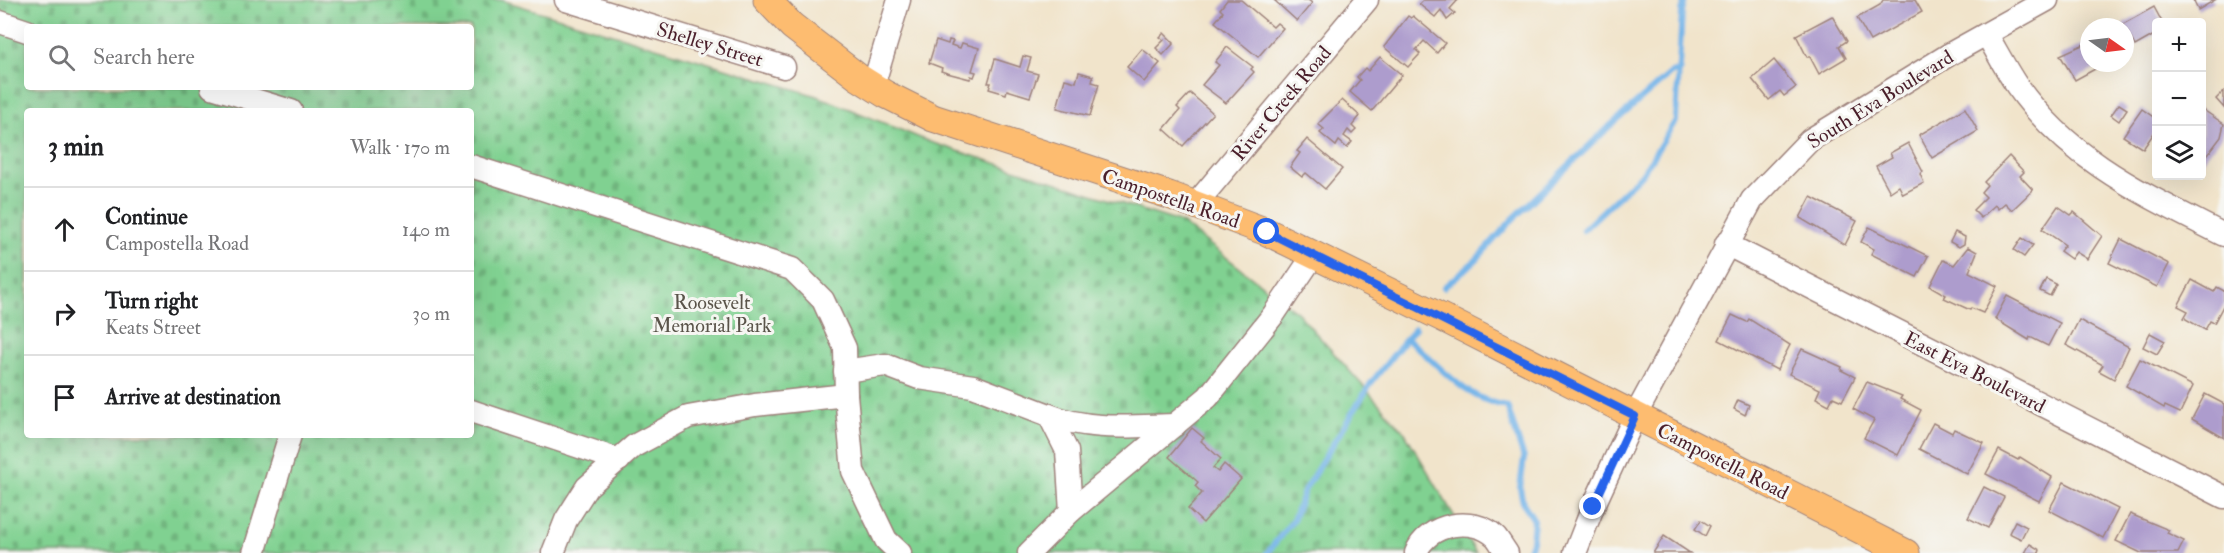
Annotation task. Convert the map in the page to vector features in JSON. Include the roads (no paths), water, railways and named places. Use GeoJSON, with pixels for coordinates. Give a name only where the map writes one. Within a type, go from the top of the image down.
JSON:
{"type":"FeatureCollection","features":[{"type":"Feature","properties":{"kind":"main road","name":"Campostella Road"},"geometry":{"type":"LineString","coordinates":[[767,0],[792,26],[828,55],[873,86],[933,118],[1195,205],[1267,232],[1906,553]]}},
{"type":"Feature","properties":{"kind":"street","name":"Shelley Street"},"geometry":{"type":"LineString","coordinates":[[566,0],[784,67]]}},
{"type":"Feature","properties":{"kind":"street"},"geometry":{"type":"LineString","coordinates":[[873,86],[899,0]]}},
{"type":"Feature","properties":{"kind":"street","name":"River Creek Road"},"geometry":{"type":"LineString","coordinates":[[1195,205],[1367,0]]}},
{"type":"Feature","properties":{"kind":"street","name":"South Eva Boulevard"},"geometry":{"type":"LineString","coordinates":[[1575,553],[1593,507],[1635,416],[1726,244],[1752,200],[1810,140],[1950,54],[2047,0]]}},
{"type":"Feature","properties":{"kind":"street"},"geometry":{"type":"LineString","coordinates":[[0,22],[24,30]]}},
{"type":"Feature","properties":{"kind":"street"},"geometry":{"type":"LineString","coordinates":[[1987,35],[2016,85],[2079,154],[2141,193],[2223,231]]}},
{"type":"Feature","properties":{"kind":"street"},"geometry":{"type":"LineString","coordinates":[[222,90],[281,108]]}},
{"type":"Feature","properties":{"kind":"street"},"geometry":{"type":"LineString","coordinates":[[474,167],[792,269],[823,300],[845,348],[846,395],[854,471],[886,540],[900,553]]}},
{"type":"Feature","properties":{"kind":"street","name":"East Eva Boulevard"},"geometry":{"type":"LineString","coordinates":[[1726,244],[2224,497]]}},
{"type":"Feature","properties":{"kind":"street"},"geometry":{"type":"LineString","coordinates":[[1029,553],[1071,511],[1208,397],[1274,314],[1313,256]]}},
{"type":"Feature","properties":{"kind":"street"},"geometry":{"type":"LineString","coordinates":[[845,371],[885,365],[919,378],[973,386],[1070,423],[1116,427],[1175,425]]}},
{"type":"Feature","properties":{"kind":"street"},"geometry":{"type":"LineString","coordinates":[[553,553],[566,520],[587,487],[634,446],[688,417],[755,405],[846,395]]}},
{"type":"Feature","properties":{"kind":"street"},"geometry":{"type":"LineString","coordinates":[[474,412],[618,460]]}},
{"type":"Feature","properties":{"kind":"street"},"geometry":{"type":"LineString","coordinates":[[1049,415],[1067,451],[1071,511]]}},
{"type":"Feature","properties":{"kind":"street"},"geometry":{"type":"LineString","coordinates":[[254,553],[289,438]]}},
{"type":"Feature","properties":{"kind":"street"},"geometry":{"type":"LineString","coordinates":[[1416,553],[1433,531],[1456,524],[1478,527],[1495,536],[1507,553]]}},
{"type":"Feature","properties":{"kind":"waterway"},"geometry":{"type":"LineString","coordinates":[[1583,230],[1642,174],[1676,120],[1682,12],[1685,0]]}},
{"type":"Feature","properties":{"kind":"waterway"},"geometry":{"type":"LineString","coordinates":[[1444,287],[1476,260],[1511,221],[1611,125],[1671,73],[1680,70]]}},
{"type":"Feature","properties":{"kind":"waterway"},"geometry":{"type":"LineString","coordinates":[[1267,553],[1293,520],[1305,489],[1371,383],[1415,328]]}},
{"type":"Feature","properties":{"kind":"waterway"},"geometry":{"type":"LineString","coordinates":[[1407,339],[1465,389],[1478,397],[1507,406],[1524,458],[1520,488],[1523,503],[1534,520],[1528,553]]}},
{"type":"Feature","properties":{"kind":"park label","name":"Roosevelt Memorial Park"},"geometry":{"type":"Point","coordinates":[712,314]}}]}
